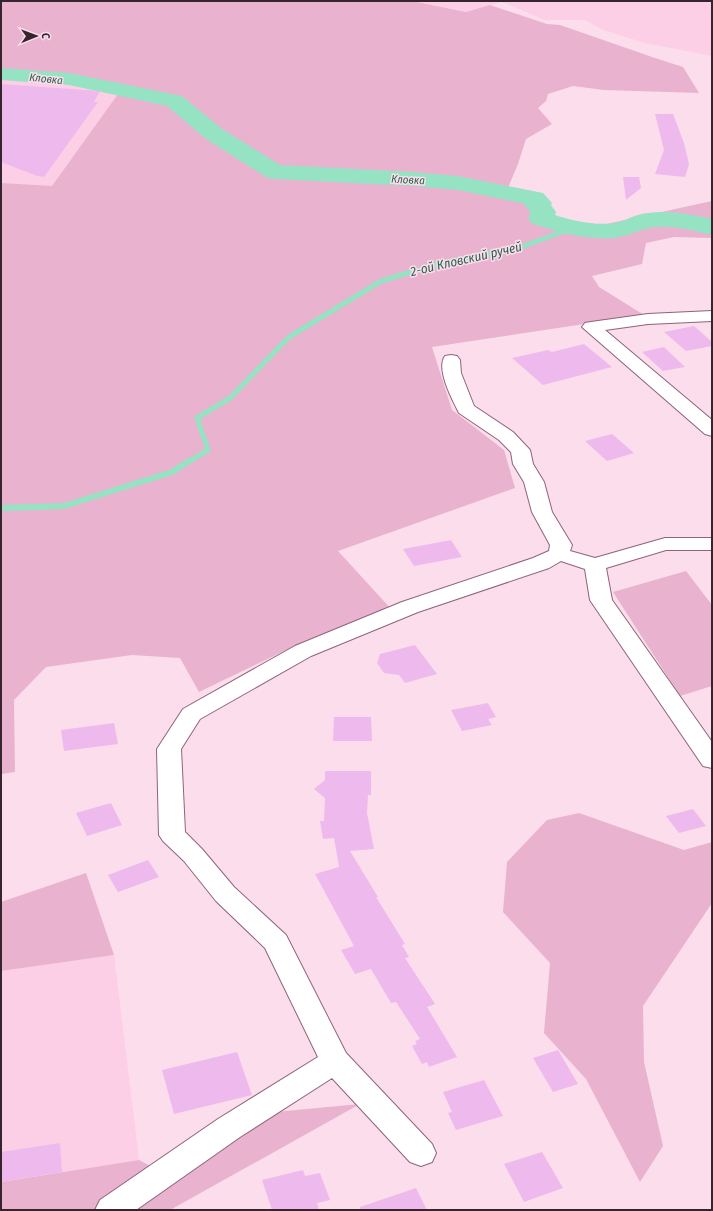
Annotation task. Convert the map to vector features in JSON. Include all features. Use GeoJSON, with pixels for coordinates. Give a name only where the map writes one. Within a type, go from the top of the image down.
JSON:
{"type":"FeatureCollection","features":[{"type":"Feature","properties":{"kind":"street"},"geometry":{"type":"LineString","coordinates":[[712,316],[648,319],[591,327],[712,430]]}},
{"type":"Feature","properties":{"kind":"street"},"geometry":{"type":"LineString","coordinates":[[451,360],[452,373],[466,409],[506,436],[520,450],[523,464],[534,482],[542,512],[561,545],[559,554]]}},
{"type":"Feature","properties":{"kind":"street"},"geometry":{"type":"LineString","coordinates":[[421,1153],[335,1062],[276,942],[225,894],[193,855],[172,835],[169,749],[191,714],[303,652],[410,607],[492,578],[541,563],[559,554],[595,564],[665,544],[712,544]]}},
{"type":"Feature","properties":{"kind":"street"},"geometry":{"type":"LineString","coordinates":[[595,564],[601,600],[712,760]]}},
{"type":"Feature","properties":{"kind":"street"},"geometry":{"type":"LineString","coordinates":[[111,1210],[229,1128],[335,1062]]}},
{"type":"Feature","properties":{"kind":"shaded area"},"geometry":{"type":"Polygon","coordinates":[[[1,1],[412,1],[466,12],[490,5],[547,24],[560,25],[683,67],[699,93],[604,90],[573,86],[548,94],[546,101],[538,108],[552,124],[526,139],[518,164],[507,190],[529,195],[540,200],[549,210],[552,218],[602,225],[712,201],[712,238],[674,237],[646,243],[642,264],[592,276],[599,287],[644,315],[432,347],[452,410],[504,450],[515,488],[338,551],[392,610],[307,640],[199,692],[180,658],[132,655],[46,667],[14,700],[15,772],[1,774],[1,183],[52,186],[118,94],[85,81],[1,77],[1,1]]]}},
{"type":"Feature","properties":{"kind":"shaded area"},"geometry":{"type":"Polygon","coordinates":[[[412,1],[712,1],[712,56],[645,43],[603,30],[585,20],[545,20],[502,2],[466,12],[412,1]]]}},
{"type":"Feature","properties":{"kind":"shaded area"},"geometry":{"type":"Polygon","coordinates":[[[1,77],[85,81],[118,94],[52,187],[1,183],[1,77]]]}},
{"type":"Feature","properties":{"kind":"shaded area"},"geometry":{"type":"Polygon","coordinates":[[[686,571],[712,605],[712,686],[680,696],[613,592],[686,571]]]}},
{"type":"Feature","properties":{"kind":"shaded area"},"geometry":{"type":"Polygon","coordinates":[[[579,813],[684,850],[712,842],[712,903],[643,1006],[644,1062],[663,1146],[640,1182],[586,1079],[544,1033],[550,963],[503,912],[507,862],[547,820],[579,813]]]}},
{"type":"Feature","properties":{"kind":"shaded area"},"geometry":{"type":"Polygon","coordinates":[[[86,873],[114,955],[1,971],[1,902],[86,873]]]}},
{"type":"Feature","properties":{"kind":"shaded area"},"geometry":{"type":"Polygon","coordinates":[[[114,955],[139,1160],[1,1182],[1,971],[114,955]]]}},
{"type":"Feature","properties":{"kind":"shaded area"},"geometry":{"type":"Polygon","coordinates":[[[360,1104],[170,1210],[129,1210],[275,1112],[360,1104]]]}},
{"type":"Feature","properties":{"kind":"shaded area"},"geometry":{"type":"Polygon","coordinates":[[[139,1160],[160,1171],[98,1210],[1,1210],[1,1182],[139,1160]]]}},
{"type":"Feature","properties":{"kind":"building"},"geometry":{"type":"Polygon","coordinates":[[[1,84],[100,91],[94,102],[98,102],[44,177],[37,176],[1,162],[1,84]]]}},
{"type":"Feature","properties":{"kind":"building"},"geometry":{"type":"Polygon","coordinates":[[[655,114],[673,114],[684,143],[689,164],[685,177],[655,174],[664,150],[655,114]]]}},
{"type":"Feature","properties":{"kind":"building"},"geometry":{"type":"Polygon","coordinates":[[[623,177],[639,177],[641,188],[626,200],[623,177]]]}},
{"type":"Feature","properties":{"kind":"building"},"geometry":{"type":"Polygon","coordinates":[[[694,326],[712,342],[712,346],[686,351],[664,332],[694,326]]]}},
{"type":"Feature","properties":{"kind":"building"},"geometry":{"type":"Polygon","coordinates":[[[584,344],[612,367],[543,385],[512,358],[548,350],[552,352],[584,344]]]}},
{"type":"Feature","properties":{"kind":"building"},"geometry":{"type":"Polygon","coordinates":[[[664,347],[685,367],[663,371],[642,352],[664,347]]]}},
{"type":"Feature","properties":{"kind":"building"},"geometry":{"type":"Polygon","coordinates":[[[612,434],[634,453],[607,461],[585,441],[612,434]]]}},
{"type":"Feature","properties":{"kind":"building"},"geometry":{"type":"Polygon","coordinates":[[[451,540],[462,557],[414,566],[403,549],[451,540]]]}},
{"type":"Feature","properties":{"kind":"building"},"geometry":{"type":"Polygon","coordinates":[[[415,645],[437,674],[405,683],[399,675],[384,673],[377,663],[380,654],[415,645]]]}},
{"type":"Feature","properties":{"kind":"building"},"geometry":{"type":"Polygon","coordinates":[[[488,703],[496,717],[488,719],[492,725],[462,731],[451,710],[488,703]]]}},
{"type":"Feature","properties":{"kind":"building"},"geometry":{"type":"Polygon","coordinates":[[[334,717],[371,717],[372,741],[333,741],[334,717]]]}},
{"type":"Feature","properties":{"kind":"building"},"geometry":{"type":"Polygon","coordinates":[[[114,723],[118,744],[64,751],[61,730],[114,723]]]}},
{"type":"Feature","properties":{"kind":"building"},"geometry":{"type":"Polygon","coordinates":[[[325,771],[371,771],[371,795],[368,795],[367,813],[374,849],[350,851],[405,944],[402,945],[409,957],[405,958],[435,1004],[427,1007],[457,1057],[429,1067],[427,1062],[422,1064],[412,1046],[417,1044],[415,1041],[420,1039],[396,1002],[391,1003],[371,969],[355,974],[341,950],[354,946],[315,874],[339,867],[334,838],[323,839],[320,821],[324,821],[325,798],[314,789],[325,780],[325,771]]]}},
{"type":"Feature","properties":{"kind":"building"},"geometry":{"type":"Polygon","coordinates":[[[111,803],[122,825],[87,836],[76,813],[111,803]]]}},
{"type":"Feature","properties":{"kind":"building"},"geometry":{"type":"Polygon","coordinates":[[[693,809],[706,826],[679,833],[666,816],[693,809]]]}},
{"type":"Feature","properties":{"kind":"building"},"geometry":{"type":"Polygon","coordinates":[[[148,860],[159,877],[118,892],[108,875],[148,860]]]}},
{"type":"Feature","properties":{"kind":"building"},"geometry":{"type":"Polygon","coordinates":[[[558,1050],[578,1084],[553,1092],[533,1058],[558,1050]]]}},
{"type":"Feature","properties":{"kind":"building"},"geometry":{"type":"Polygon","coordinates":[[[237,1052],[252,1095],[174,1114],[162,1070],[237,1052]]]}},
{"type":"Feature","properties":{"kind":"building"},"geometry":{"type":"Polygon","coordinates":[[[484,1080],[503,1116],[456,1130],[448,1113],[452,1112],[443,1092],[484,1080]]]}},
{"type":"Feature","properties":{"kind":"building"},"geometry":{"type":"Polygon","coordinates":[[[60,1143],[62,1172],[1,1182],[1,1152],[60,1143]]]}},
{"type":"Feature","properties":{"kind":"building"},"geometry":{"type":"Polygon","coordinates":[[[542,1152],[563,1188],[524,1202],[504,1164],[542,1152]]]}},
{"type":"Feature","properties":{"kind":"building"},"geometry":{"type":"Polygon","coordinates":[[[303,1170],[305,1176],[320,1173],[330,1200],[317,1203],[319,1210],[272,1210],[262,1180],[303,1170]]]}},
{"type":"Feature","properties":{"kind":"building"},"geometry":{"type":"Polygon","coordinates":[[[416,1188],[427,1210],[360,1210],[360,1207],[416,1188]]]}},
{"type":"Feature","properties":{"kind":"waterway","name":"Кловка"},"geometry":{"type":"LineString","coordinates":[[1,74],[69,79],[91,84]]}},
{"type":"Feature","properties":{"kind":"waterway","name":"Кловка"},"geometry":{"type":"LineString","coordinates":[[101,86],[174,101],[214,134],[274,172],[412,179],[458,183],[534,198],[540,203],[537,206],[544,212],[540,218],[560,224],[591,230],[622,229],[639,222],[657,220],[685,221],[712,227]]}},
{"type":"Feature","properties":{"kind":"waterway","name":"2-ой Кловский ручей"},"geometry":{"type":"LineString","coordinates":[[188,462],[208,450],[197,418],[230,398],[289,337],[381,281],[441,263],[518,248],[576,227]]}},
{"type":"Feature","properties":{"kind":"waterway","name":"2-ой Кловский ручей"},"geometry":{"type":"LineString","coordinates":[[1,508],[64,506],[172,472],[189,461]]}}]}
